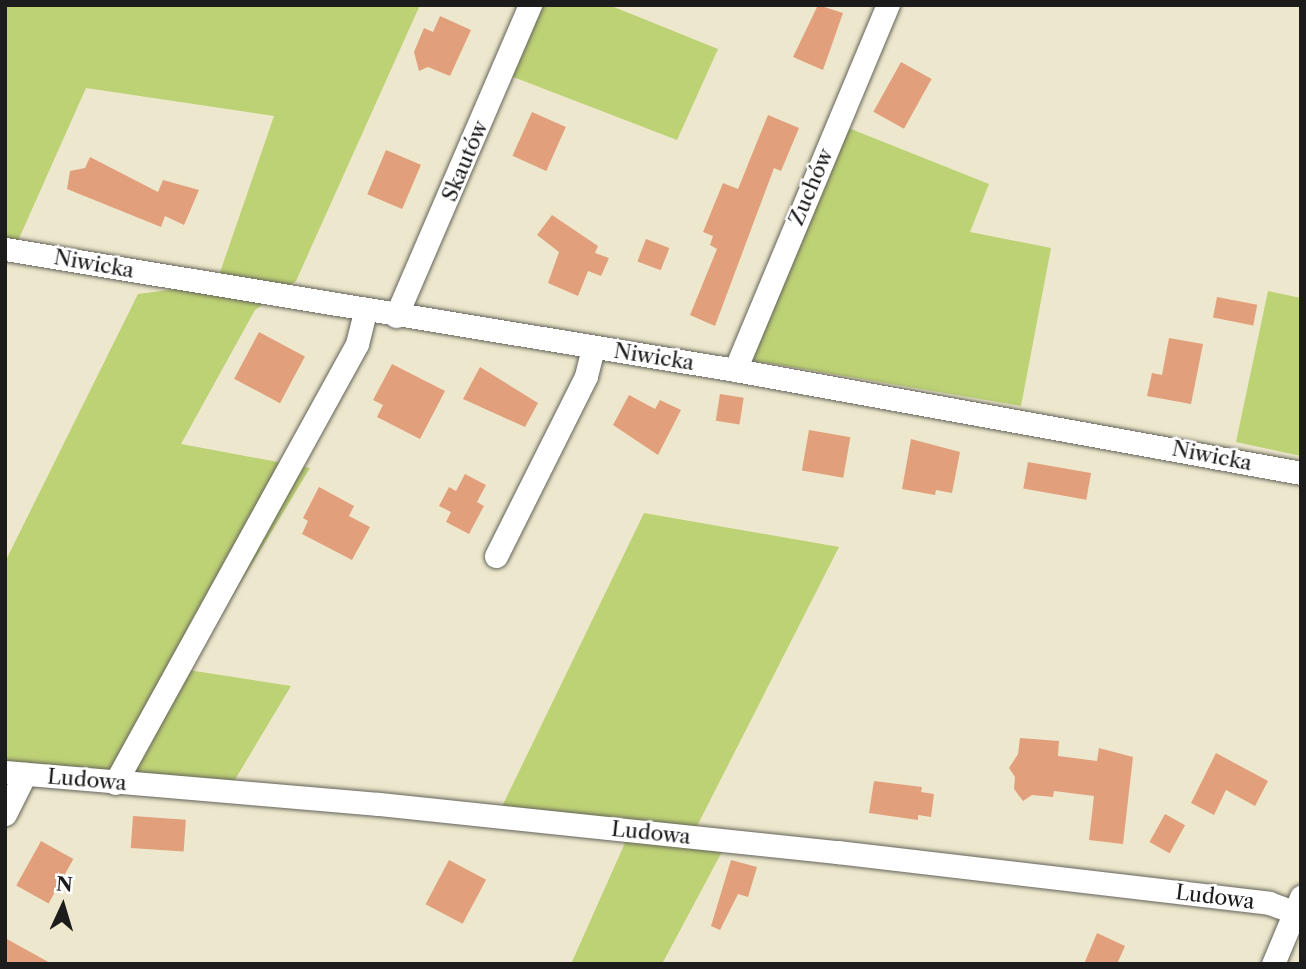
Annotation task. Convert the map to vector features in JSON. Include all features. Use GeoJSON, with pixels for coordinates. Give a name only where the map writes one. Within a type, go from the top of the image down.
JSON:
{"type":"FeatureCollection","features":[{"type":"Feature","properties":{"kind":"street","name":"Skautów"},"geometry":{"type":"LineString","coordinates":[[396,316],[530,5]]}},
{"type":"Feature","properties":{"kind":"street","name":"Zuchów"},"geometry":{"type":"LineString","coordinates":[[735,370],[888,5]]}},
{"type":"Feature","properties":{"kind":"street","name":"Niwicka"},"geometry":{"type":"LineString","coordinates":[[5,248],[365,311],[735,370],[1301,473]]}},
{"type":"Feature","properties":{"kind":"street"},"geometry":{"type":"LineString","coordinates":[[115,783],[357,344],[365,311]]}},
{"type":"Feature","properties":{"kind":"street"},"geometry":{"type":"LineString","coordinates":[[496,556],[586,376],[593,347]]}},
{"type":"Feature","properties":{"kind":"street"},"geometry":{"type":"LineString","coordinates":[[5,814],[15,773]]}},
{"type":"Feature","properties":{"kind":"street","name":"Ludowa"},"geometry":{"type":"LineString","coordinates":[[15,773],[379,804],[823,851],[1269,903],[1298,904]]}},
{"type":"Feature","properties":{"kind":"street"},"geometry":{"type":"LineString","coordinates":[[1273,964],[1298,904]]}},
{"type":"Feature","properties":{"kind":"green space"},"geometry":{"type":"Polygon","coordinates":[[[5,5],[420,5],[296,281],[255,310],[181,444],[310,468],[188,670],[291,686],[227,793],[5,777],[5,562],[138,294],[216,284],[274,116],[86,88],[13,252],[5,251],[5,5]]]}},
{"type":"Feature","properties":{"kind":"green space"},"geometry":{"type":"Polygon","coordinates":[[[532,5],[609,5],[718,49],[677,140],[508,75],[532,5]]]}},
{"type":"Feature","properties":{"kind":"green space"},"geometry":{"type":"Polygon","coordinates":[[[846,127],[989,184],[970,232],[1051,248],[1021,406],[750,360],[846,127]]]}},
{"type":"Feature","properties":{"kind":"green space"},"geometry":{"type":"Polygon","coordinates":[[[1268,291],[1301,298],[1301,456],[1236,442],[1268,291]]]}},
{"type":"Feature","properties":{"kind":"green space"},"geometry":{"type":"Polygon","coordinates":[[[644,513],[839,547],[695,830],[724,848],[662,964],[571,964],[629,834],[496,819],[644,513]]]}},
{"type":"Feature","properties":{"kind":"building"},"geometry":{"type":"Polygon","coordinates":[[[818,5],[843,13],[823,70],[793,57],[818,5]]]}},
{"type":"Feature","properties":{"kind":"building"},"geometry":{"type":"Polygon","coordinates":[[[440,16],[471,30],[450,76],[428,67],[419,71],[414,52],[424,28],[433,32],[440,16]]]}},
{"type":"Feature","properties":{"kind":"building"},"geometry":{"type":"Polygon","coordinates":[[[901,62],[932,79],[904,129],[873,112],[901,62]]]}},
{"type":"Feature","properties":{"kind":"building"},"geometry":{"type":"Polygon","coordinates":[[[532,112],[566,127],[546,171],[512,156],[532,112]]]}},
{"type":"Feature","properties":{"kind":"building"},"geometry":{"type":"Polygon","coordinates":[[[768,115],[799,128],[781,171],[774,168],[715,326],[690,315],[717,249],[710,245],[713,236],[703,232],[723,183],[738,189],[768,115]]]}},
{"type":"Feature","properties":{"kind":"building"},"geometry":{"type":"Polygon","coordinates":[[[386,150],[421,165],[402,209],[367,194],[386,150]]]}},
{"type":"Feature","properties":{"kind":"building"},"geometry":{"type":"Polygon","coordinates":[[[90,157],[158,192],[163,180],[199,190],[184,225],[165,216],[161,227],[67,189],[70,171],[85,168],[90,157]]]}},
{"type":"Feature","properties":{"kind":"building"},"geometry":{"type":"Polygon","coordinates":[[[552,215],[598,246],[595,253],[609,258],[601,276],[588,271],[578,296],[548,283],[559,252],[537,235],[552,215]]]}},
{"type":"Feature","properties":{"kind":"building"},"geometry":{"type":"Polygon","coordinates":[[[646,239],[669,248],[661,270],[637,261],[646,239]]]}},
{"type":"Feature","properties":{"kind":"building"},"geometry":{"type":"Polygon","coordinates":[[[1217,297],[1257,305],[1253,325],[1213,318],[1217,297]]]}},
{"type":"Feature","properties":{"kind":"building"},"geometry":{"type":"Polygon","coordinates":[[[259,332],[305,356],[280,403],[234,379],[259,332]]]}},
{"type":"Feature","properties":{"kind":"building"},"geometry":{"type":"Polygon","coordinates":[[[1169,338],[1203,344],[1191,404],[1147,396],[1152,373],[1162,375],[1169,338]]]}},
{"type":"Feature","properties":{"kind":"building"},"geometry":{"type":"Polygon","coordinates":[[[392,364],[445,391],[420,439],[377,417],[383,405],[373,400],[392,364]]]}},
{"type":"Feature","properties":{"kind":"building"},"geometry":{"type":"Polygon","coordinates":[[[480,367],[538,403],[525,427],[463,399],[480,367]]]}},
{"type":"Feature","properties":{"kind":"building"},"geometry":{"type":"Polygon","coordinates":[[[720,394],[744,398],[739,424],[716,421],[720,394]]]}},
{"type":"Feature","properties":{"kind":"building"},"geometry":{"type":"Polygon","coordinates":[[[629,395],[655,409],[660,400],[681,410],[658,455],[613,425],[629,395]]]}},
{"type":"Feature","properties":{"kind":"building"},"geometry":{"type":"Polygon","coordinates":[[[809,430],[850,437],[843,478],[802,470],[809,430]]]}},
{"type":"Feature","properties":{"kind":"building"},"geometry":{"type":"Polygon","coordinates":[[[911,439],[960,452],[952,493],[936,490],[935,495],[902,489],[911,439]]]}},
{"type":"Feature","properties":{"kind":"building"},"geometry":{"type":"Polygon","coordinates":[[[1028,462],[1091,473],[1086,500],[1023,489],[1028,462]]]}},
{"type":"Feature","properties":{"kind":"building"},"geometry":{"type":"Polygon","coordinates":[[[465,474],[486,485],[477,502],[484,506],[469,534],[446,522],[451,512],[439,506],[449,487],[456,491],[465,474]]]}},
{"type":"Feature","properties":{"kind":"building"},"geometry":{"type":"Polygon","coordinates":[[[319,487],[354,506],[349,516],[370,527],[352,560],[302,534],[308,521],[303,518],[319,487]]]}},
{"type":"Feature","properties":{"kind":"building"},"geometry":{"type":"Polygon","coordinates":[[[1020,738],[1059,741],[1058,756],[1097,761],[1099,748],[1133,757],[1123,844],[1089,840],[1094,796],[1054,791],[1053,797],[1032,795],[1023,801],[1014,789],[1015,777],[1009,768],[1018,754],[1020,738]]]}},
{"type":"Feature","properties":{"kind":"building"},"geometry":{"type":"Polygon","coordinates":[[[1216,753],[1268,781],[1255,806],[1226,790],[1214,815],[1191,803],[1216,753]]]}},
{"type":"Feature","properties":{"kind":"building"},"geometry":{"type":"Polygon","coordinates":[[[874,781],[922,787],[921,792],[934,794],[931,817],[918,815],[918,820],[869,813],[874,781]]]}},
{"type":"Feature","properties":{"kind":"building"},"geometry":{"type":"Polygon","coordinates":[[[1165,814],[1185,825],[1170,853],[1149,842],[1165,814]]]}},
{"type":"Feature","properties":{"kind":"building"},"geometry":{"type":"Polygon","coordinates":[[[133,816],[186,820],[184,852],[131,848],[133,816]]]}},
{"type":"Feature","properties":{"kind":"building"},"geometry":{"type":"Polygon","coordinates":[[[41,841],[73,859],[49,904],[16,886],[41,841]]]}},
{"type":"Feature","properties":{"kind":"building"},"geometry":{"type":"Polygon","coordinates":[[[449,860],[486,880],[463,924],[426,904],[449,860]]]}},
{"type":"Feature","properties":{"kind":"building"},"geometry":{"type":"Polygon","coordinates":[[[731,860],[757,867],[748,897],[738,894],[720,930],[711,926],[731,860]]]}},
{"type":"Feature","properties":{"kind":"building"},"geometry":{"type":"Polygon","coordinates":[[[1097,933],[1125,946],[1117,964],[1084,964],[1097,933]]]}},
{"type":"Feature","properties":{"kind":"building"},"geometry":{"type":"Polygon","coordinates":[[[5,938],[52,964],[5,964],[5,938]]]}}]}
